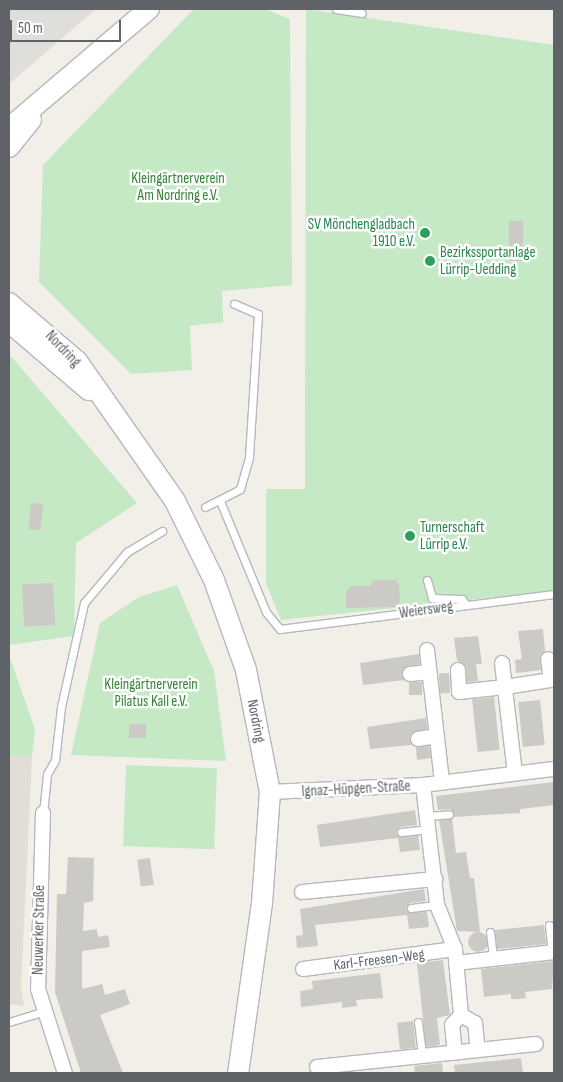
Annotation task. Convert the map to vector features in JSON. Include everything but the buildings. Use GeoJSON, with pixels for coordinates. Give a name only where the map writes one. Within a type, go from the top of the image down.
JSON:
{"type":"FeatureCollection","features":[{"type":"Feature","properties":{"kind":"main road"},"geometry":{"type":"LineString","coordinates":[[9,128],[48,98],[149,9]]}},
{"type":"Feature","properties":{"kind":"main road"},"geometry":{"type":"LineString","coordinates":[[9,147],[48,98]]}},
{"type":"Feature","properties":{"kind":"main road"},"geometry":{"type":"LineString","coordinates":[[9,293],[34,320]]}},
{"type":"Feature","properties":{"kind":"main road","name":"Nordring"},"geometry":{"type":"LineString","coordinates":[[9,304],[34,320],[77,361],[175,502],[214,580],[246,670],[270,792],[262,903],[238,1073]]}},
{"type":"Feature","properties":{"kind":"main road","name":"Nordring"},"geometry":{"type":"LineString","coordinates":[[9,322],[106,404]]}},
{"type":"Feature","properties":{"kind":"street"},"geometry":{"type":"LineString","coordinates":[[427,650],[442,781]]}},
{"type":"Feature","properties":{"kind":"street"},"geometry":{"type":"LineString","coordinates":[[458,670],[459,692],[551,680],[548,659]]}},
{"type":"Feature","properties":{"kind":"street"},"geometry":{"type":"LineString","coordinates":[[502,663],[515,773]]}},
{"type":"Feature","properties":{"kind":"street"},"geometry":{"type":"LineString","coordinates":[[410,674],[429,672]]}},
{"type":"Feature","properties":{"kind":"street"},"geometry":{"type":"LineString","coordinates":[[418,739],[437,736]]}},
{"type":"Feature","properties":{"kind":"street","name":"Ignaz-Hüpgen-Straße"},"geometry":{"type":"LineString","coordinates":[[270,792],[423,785],[442,781],[554,770]]}},
{"type":"Feature","properties":{"kind":"street"},"geometry":{"type":"LineString","coordinates":[[423,785],[429,822],[437,905],[456,956],[461,1015],[452,1025],[455,1053]]}},
{"type":"Feature","properties":{"kind":"street","name":"Neuwerker Straße"},"geometry":{"type":"LineString","coordinates":[[43,814],[36,941],[38,989],[65,1073]]}},
{"type":"Feature","properties":{"kind":"street"},"geometry":{"type":"LineString","coordinates":[[302,892],[434,879]]}},
{"type":"Feature","properties":{"kind":"street","name":"Karl-Freesen-Weg"},"geometry":{"type":"LineString","coordinates":[[303,969],[456,956],[493,958],[553,952]]}},
{"type":"Feature","properties":{"kind":"street"},"geometry":{"type":"LineString","coordinates":[[461,1015],[475,1023],[478,1050]]}},
{"type":"Feature","properties":{"kind":"street"},"geometry":{"type":"LineString","coordinates":[[317,1067],[536,1044]]}},
{"type":"Feature","properties":{"kind":"lane"},"geometry":{"type":"LineString","coordinates":[[336,9],[362,13]]}},
{"type":"Feature","properties":{"kind":"lane"},"geometry":{"type":"LineString","coordinates":[[206,507],[240,489],[249,457],[258,314],[234,304]]}},
{"type":"Feature","properties":{"kind":"lane","name":"Weiersweg"},"geometry":{"type":"LineString","coordinates":[[220,501],[266,612],[280,629],[298,629],[466,604],[554,594]]}},
{"type":"Feature","properties":{"kind":"lane"},"geometry":{"type":"LineString","coordinates":[[43,814],[47,774],[55,760],[60,707],[84,603],[127,552],[162,530]]}},
{"type":"Feature","properties":{"kind":"lane"},"geometry":{"type":"LineString","coordinates":[[427,580],[432,598],[462,599],[466,604]]}},
{"type":"Feature","properties":{"kind":"lane"},"geometry":{"type":"LineString","coordinates":[[401,832],[449,814]]}},
{"type":"Feature","properties":{"kind":"lane"},"geometry":{"type":"LineString","coordinates":[[410,908],[437,905]]}},
{"type":"Feature","properties":{"kind":"lane"},"geometry":{"type":"LineString","coordinates":[[549,925],[553,952]]}},
{"type":"Feature","properties":{"kind":"lane"},"geometry":{"type":"LineString","coordinates":[[490,932],[493,958]]}},
{"type":"Feature","properties":{"kind":"lane"},"geometry":{"type":"LineString","coordinates":[[9,1022],[45,1011]]}},
{"type":"Feature","properties":{"kind":"lane"},"geometry":{"type":"LineString","coordinates":[[418,1022],[422,1056]]}},
{"type":"Feature","properties":{"kind":"shaded area"},"geometry":{"type":"Polygon","coordinates":[[[9,9],[96,9],[9,84],[9,9]]]}},
{"type":"Feature","properties":{"kind":"shaded area"},"geometry":{"type":"Polygon","coordinates":[[[9,755],[32,757],[21,987],[24,1006],[9,1004],[9,755]]]}},
{"type":"Feature","properties":{"kind":"green space","name":"Kleingärtnerverein Am Nordring e.V."},"geometry":{"type":"Polygon","coordinates":[[[194,9],[265,9],[290,19],[292,285],[222,291],[223,322],[190,326],[192,370],[131,374],[39,282],[43,165],[194,9]]]}},
{"type":"Feature","properties":{"kind":"green space","name":"Bezirkssportanlage Lürrip-Uedding"},"geometry":{"type":"Polygon","coordinates":[[[306,9],[554,45],[554,591],[281,620],[266,583],[266,495],[267,489],[305,489],[306,9]]]}},
{"type":"Feature","properties":{"kind":"green space"},"geometry":{"type":"Polygon","coordinates":[[[9,354],[137,503],[76,543],[74,636],[9,645],[9,354]]]}},
{"type":"Feature","properties":{"kind":"green space","name":"Kleingärtnerverein Pilatus Kall e.V."},"geometry":{"type":"Polygon","coordinates":[[[177,585],[214,671],[226,761],[71,755],[100,623],[139,597],[177,585]]]}},
{"type":"Feature","properties":{"kind":"green space"},"geometry":{"type":"Polygon","coordinates":[[[9,655],[35,729],[32,757],[9,755],[9,655]]]}},
{"type":"Feature","properties":{"kind":"green space"},"geometry":{"type":"Polygon","coordinates":[[[126,765],[217,768],[214,849],[123,846],[126,765]]]}},
{"type":"Feature","properties":{"kind":"place","name":"SV Mönchengladbach 1910 e.V."},"geometry":{"type":"Point","coordinates":[425,233]}},
{"type":"Feature","properties":{"kind":"place","name":"Bezirkssportanlage Lürrip-Uedding"},"geometry":{"type":"Point","coordinates":[430,261]}},
{"type":"Feature","properties":{"kind":"place","name":"Turnerschaft Lürrip e.V."},"geometry":{"type":"Point","coordinates":[410,536]}}]}
